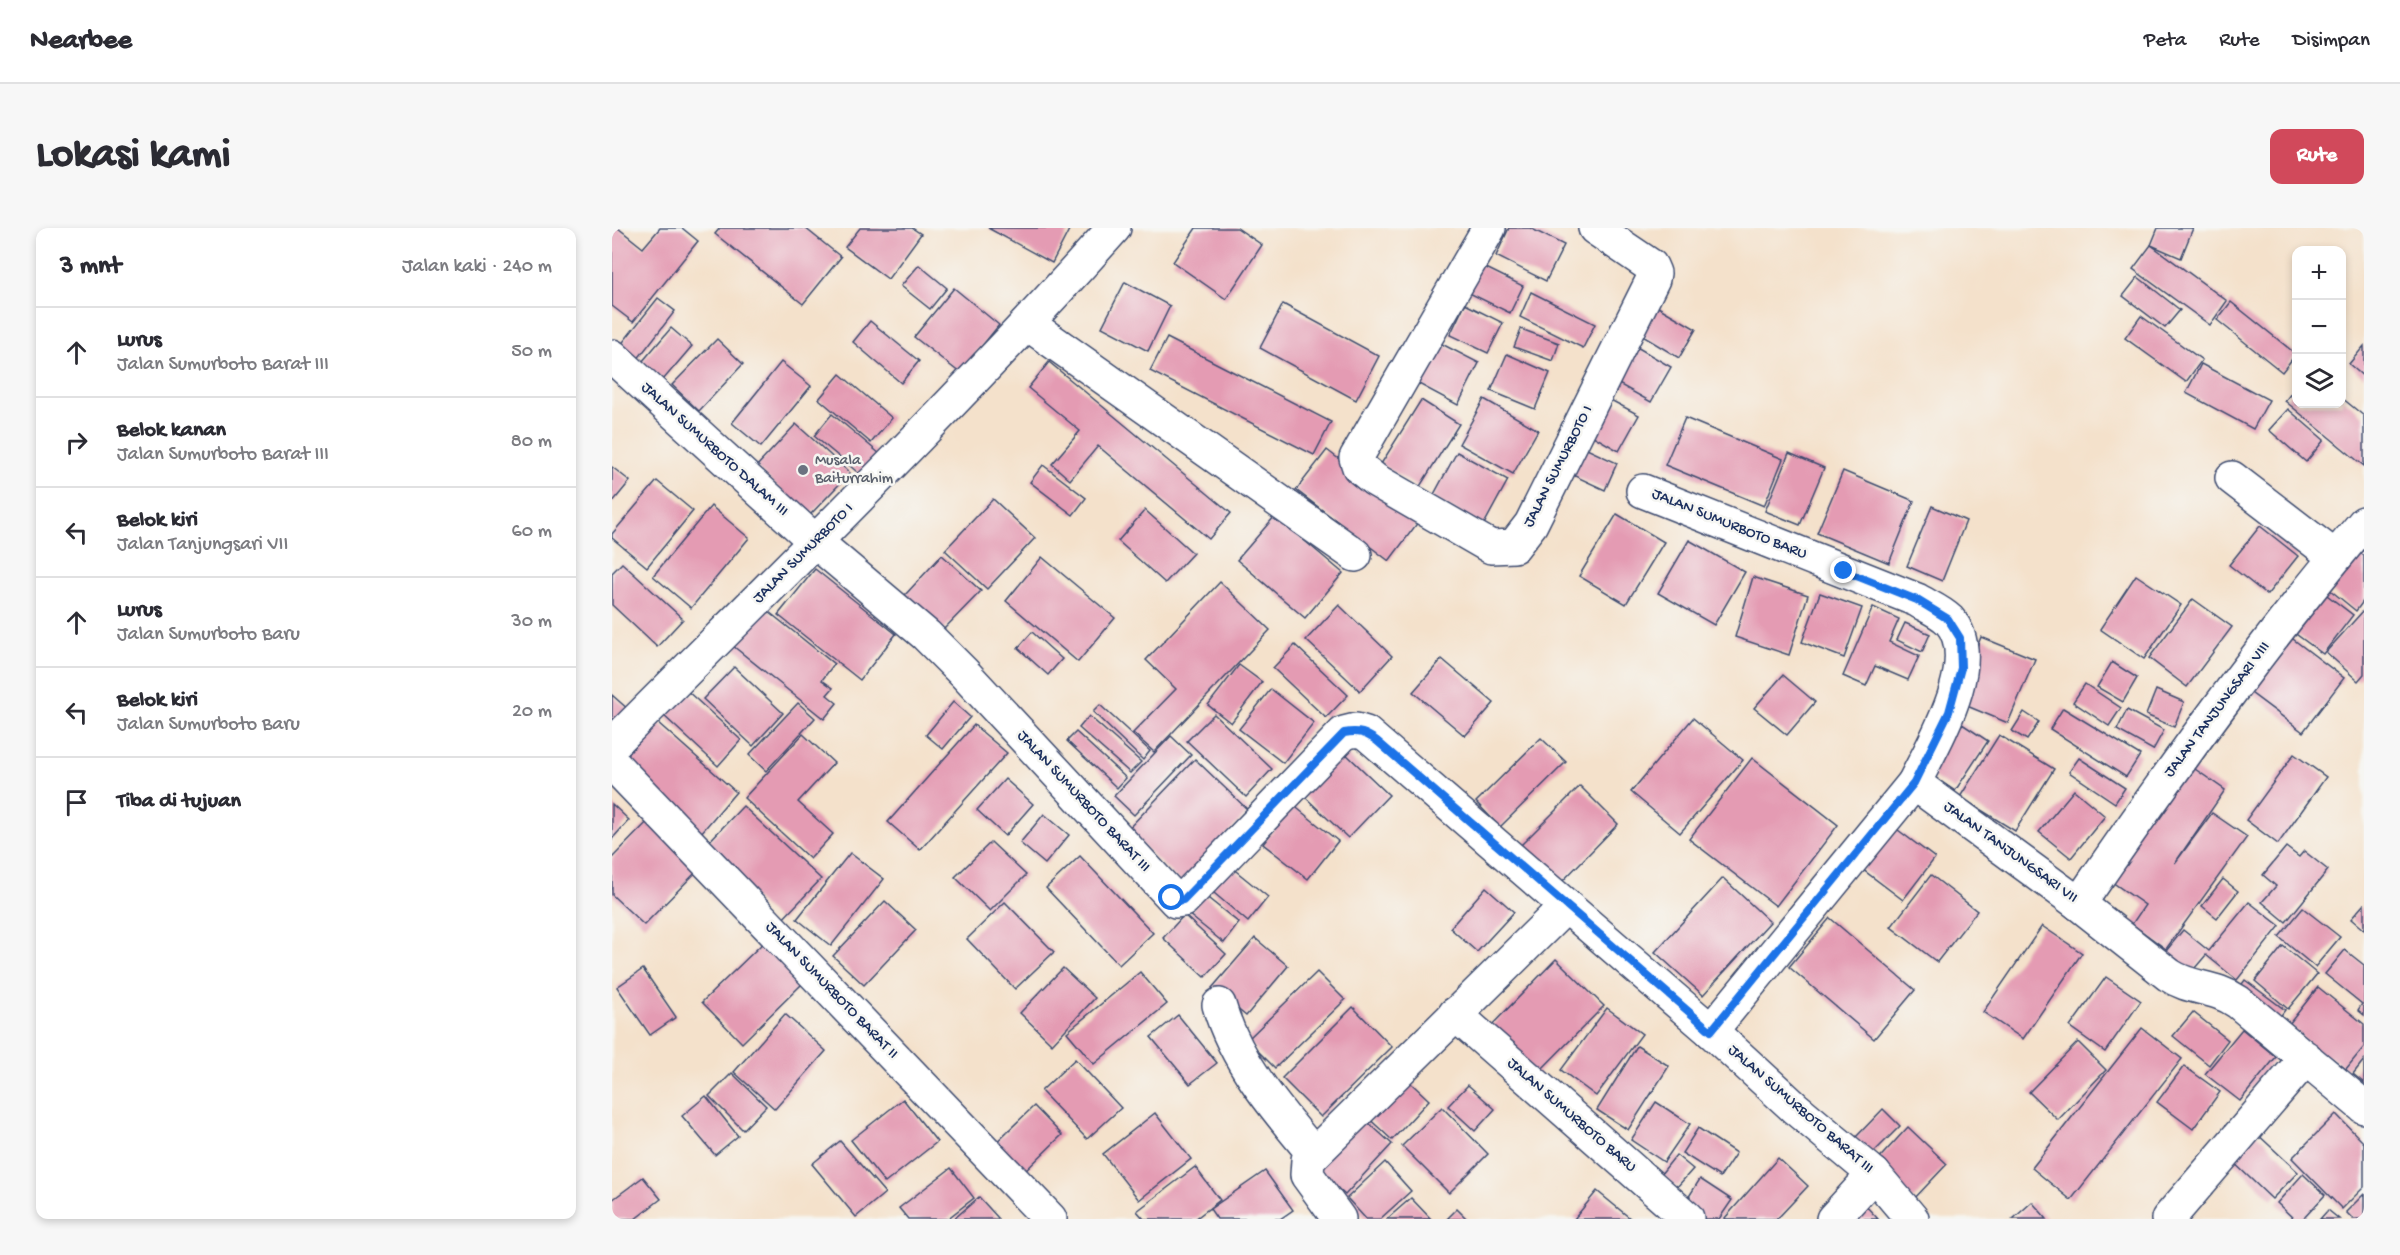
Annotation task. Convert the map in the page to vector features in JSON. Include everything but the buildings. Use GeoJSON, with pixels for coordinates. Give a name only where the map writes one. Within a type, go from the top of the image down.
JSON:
{"type":"FeatureCollection","features":[{"type":"Feature","properties":{"kind":"street","name":"JALAN SUMURBOTO I"},"geometry":{"type":"LineString","coordinates":[[612,745],[817,543],[1028,324],[1114,228]]}},
{"type":"Feature","properties":{"kind":"street","name":"JALAN SUMURBOTO I"},"geometry":{"type":"LineString","coordinates":[[1489,228],[1356,458],[1359,467],[1374,480],[1491,547],[1502,548],[1514,546],[1531,524],[1653,279],[1654,273],[1651,266],[1595,228]]}},
{"type":"Feature","properties":{"kind":"street"},"geometry":{"type":"LineString","coordinates":[[1028,324],[1355,555]]}},
{"type":"Feature","properties":{"kind":"street","name":"JALAN SUMURBOTO DALAM III"},"geometry":{"type":"LineString","coordinates":[[612,356],[817,543]]}},
{"type":"Feature","properties":{"kind":"street"},"geometry":{"type":"LineString","coordinates":[[2232,478],[2335,557]]}},
{"type":"Feature","properties":{"kind":"street","name":"JALAN SUMURBOTO BARU"},"geometry":{"type":"LineString","coordinates":[[1643,491],[1917,600],[1948,619],[1960,638],[1961,668],[1949,712],[1914,783]]}},
{"type":"Feature","properties":{"kind":"street","name":"JALAN TANJUNGSARI VIII"},"geometry":{"type":"LineString","coordinates":[[2079,903],[2157,790],[2335,557],[2364,523]]}},
{"type":"Feature","properties":{"kind":"street","name":"JALAN SUMURBOTO BARAT III"},"geometry":{"type":"LineString","coordinates":[[817,543],[926,635],[1176,901],[1183,900],[1344,733],[1356,730],[1366,733],[1711,1031],[1795,1108],[1875,1174],[1912,1219]]}},
{"type":"Feature","properties":{"kind":"street","name":"JALAN SUMURBOTO BARAT II"},"geometry":{"type":"LineString","coordinates":[[612,764],[1050,1219]]}},
{"type":"Feature","properties":{"kind":"street"},"geometry":{"type":"LineString","coordinates":[[1711,1031],[1914,783]]}},
{"type":"Feature","properties":{"kind":"street","name":"JALAN TANJUNGSARI VII"},"geometry":{"type":"LineString","coordinates":[[1914,783],[2079,903],[2174,979],[2224,993],[2364,1107]]}},
{"type":"Feature","properties":{"kind":"street"},"geometry":{"type":"LineString","coordinates":[[1339,1219],[1307,1174],[1305,1166],[1312,1153],[1566,906]]}},
{"type":"Feature","properties":{"kind":"street"},"geometry":{"type":"LineString","coordinates":[[1219,1005],[1227,1033],[1249,1070],[1312,1153]]}},
{"type":"Feature","properties":{"kind":"street","name":"JALAN SUMURBOTO BARU"},"geometry":{"type":"LineString","coordinates":[[1455,1014],[1687,1218]]}},
{"type":"Feature","properties":{"kind":"street"},"geometry":{"type":"LineString","coordinates":[[2168,1219],[2306,1058]]}},
{"type":"Feature","properties":{"kind":"street"},"geometry":{"type":"LineString","coordinates":[[1833,1219],[1875,1174]]}},
{"type":"Feature","properties":{"kind":"place","name":"Musala Baiturrahim"},"geometry":{"type":"Point","coordinates":[803,470]}},
{"type":"Feature","properties":{"kind":"route"},"geometry":{"type":"LineString","coordinates":[[1172,898],[1176,901],[1183,900],[1344,733],[1356,730],[1366,733],[1377,741],[1711,1031],[1914,783],[1949,712],[1961,668],[1960,638],[1948,619],[1917,600],[1844,571]]}}]}
